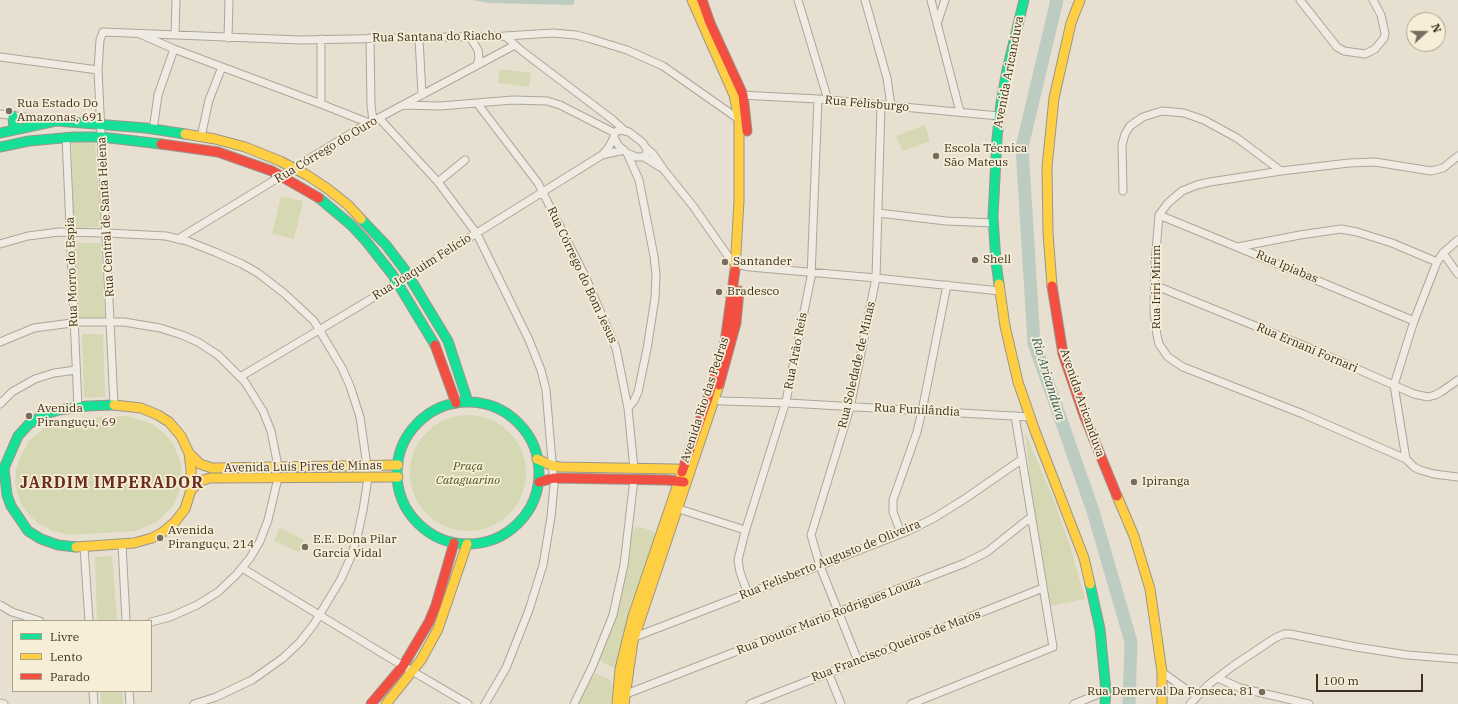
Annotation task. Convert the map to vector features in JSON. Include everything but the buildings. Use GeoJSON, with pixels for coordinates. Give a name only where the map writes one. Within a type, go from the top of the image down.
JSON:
{"type":"FeatureCollection","features":[{"type":"Feature","properties":{"kind":"main road","name":"Avenida Rio das Pedras"},"geometry":{"type":"LineString","coordinates":[[692,0],[738,95]]}},
{"type":"Feature","properties":{"kind":"main road","name":"Avenida Aricanduva"},"geometry":{"type":"LineString","coordinates":[[1024,0],[1007,70],[999,116],[995,170],[994,223],[996,262],[1005,326],[1018,382],[1084,558],[1100,629],[1106,691],[1105,704]]}},
{"type":"Feature","properties":{"kind":"main road","name":"Avenida Aricanduva"},"geometry":{"type":"LineString","coordinates":[[1080,0],[1071,23],[1054,98],[1047,167],[1048,232],[1052,292],[1063,354],[1084,416],[1134,536],[1150,589],[1162,672],[1162,704]]}},
{"type":"Feature","properties":{"kind":"main road","name":"Avenida Rio das Pedras"},"geometry":{"type":"LineString","coordinates":[[620,700],[628,670],[633,616],[712,400],[736,323],[743,121],[746,114],[704,3]]}},
{"type":"Feature","properties":{"kind":"main road"},"geometry":{"type":"LineString","coordinates":[[13,116],[14,130]]}},
{"type":"Feature","properties":{"kind":"main road"},"geometry":{"type":"LineString","coordinates":[[56,122],[65,132],[66,137]]}},
{"type":"Feature","properties":{"kind":"main road"},"geometry":{"type":"LineString","coordinates":[[0,133],[56,122],[101,124],[153,130],[215,139],[245,147],[280,161],[294,169],[328,189],[348,205],[386,245],[408,276],[448,341],[468,402]]}},
{"type":"Feature","properties":{"kind":"main road"},"geometry":{"type":"LineString","coordinates":[[0,147],[29,141],[66,137],[102,137],[135,140],[218,152],[282,176],[319,198],[351,225],[380,258],[397,282],[436,347],[456,403]]}},
{"type":"Feature","properties":{"kind":"main road"},"geometry":{"type":"LineString","coordinates":[[468,402],[491,407],[512,418],[520,425],[528,436],[537,458],[538,482],[536,495],[531,507],[524,518],[515,527],[504,535],[493,540],[467,544],[454,543],[441,539],[430,533],[415,520],[404,503],[400,490],[398,465],[401,450],[408,436],[417,424],[429,414],[442,407],[456,403],[468,402]]}},
{"type":"Feature","properties":{"kind":"main road"},"geometry":{"type":"LineString","coordinates":[[114,405],[141,408],[158,415],[169,422],[181,436],[189,454],[191,490],[185,509],[175,522],[163,532],[152,538],[134,543],[84,547],[58,546],[41,539],[28,531],[11,506],[7,495],[3,464],[18,436],[29,424],[45,414],[78,406],[114,405]]}},
{"type":"Feature","properties":{"kind":"main road","name":"Avenida Luís Pires de Minas"},"geometry":{"type":"LineString","coordinates":[[189,454],[200,464],[212,468],[398,465]]}},
{"type":"Feature","properties":{"kind":"main road"},"geometry":{"type":"LineString","coordinates":[[537,458],[553,466],[687,470]]}},
{"type":"Feature","properties":{"kind":"main road","name":"Avenida Luís Pires de Minas"},"geometry":{"type":"LineString","coordinates":[[191,490],[200,481],[210,478],[398,477]]}},
{"type":"Feature","properties":{"kind":"main road"},"geometry":{"type":"LineString","coordinates":[[538,482],[554,478],[634,479],[683,482]]}},
{"type":"Feature","properties":{"kind":"main road","name":"Avenida Rio das Pedras"},"geometry":{"type":"LineString","coordinates":[[631,638],[679,508],[683,482]]}},
{"type":"Feature","properties":{"kind":"main road"},"geometry":{"type":"LineString","coordinates":[[0,487],[7,495]]}},
{"type":"Feature","properties":{"kind":"main road"},"geometry":{"type":"LineString","coordinates":[[371,704],[402,666],[429,622],[436,605],[454,543]]}},
{"type":"Feature","properties":{"kind":"main road"},"geometry":{"type":"LineString","coordinates":[[386,704],[421,660],[438,629],[467,544]]}},
{"type":"Feature","properties":{"kind":"street"},"geometry":{"type":"LineString","coordinates":[[175,34],[176,0]]}},
{"type":"Feature","properties":{"kind":"street"},"geometry":{"type":"LineString","coordinates":[[228,38],[229,0]]}},
{"type":"Feature","properties":{"kind":"street"},"geometry":{"type":"LineString","coordinates":[[798,0],[828,100]]}},
{"type":"Feature","properties":{"kind":"street"},"geometry":{"type":"LineString","coordinates":[[865,0],[887,78],[891,106]]}},
{"type":"Feature","properties":{"kind":"street"},"geometry":{"type":"LineString","coordinates":[[931,0],[960,112]]}},
{"type":"Feature","properties":{"kind":"street"},"geometry":{"type":"LineString","coordinates":[[937,24],[946,0]]}},
{"type":"Feature","properties":{"kind":"street"},"geometry":{"type":"LineString","coordinates":[[1300,0],[1337,47],[1344,51],[1364,54],[1375,49],[1384,38],[1385,33],[1381,14],[1374,0]]}},
{"type":"Feature","properties":{"kind":"street","name":"Rua Santana do Riacho"},"geometry":{"type":"LineString","coordinates":[[105,32],[136,32],[228,38],[321,39],[470,37],[553,33],[576,35],[627,50],[663,66],[743,121]]}},
{"type":"Feature","properties":{"kind":"street","name":"Rua Central de Santa Helena"},"geometry":{"type":"LineString","coordinates":[[105,32],[102,33],[100,40],[98,70],[114,405]]}},
{"type":"Feature","properties":{"kind":"street"},"geometry":{"type":"LineString","coordinates":[[136,32],[174,49],[222,67],[321,104],[374,121],[438,182],[477,234],[529,340],[541,370],[546,390],[554,478],[551,517],[543,564],[538,583],[506,668],[485,704]]}},
{"type":"Feature","properties":{"kind":"street"},"geometry":{"type":"LineString","coordinates":[[505,36],[624,130],[637,138],[653,154],[693,206],[728,256],[738,264],[750,267],[1000,291]]}},
{"type":"Feature","properties":{"kind":"street"},"geometry":{"type":"LineString","coordinates":[[470,37],[478,50],[479,58],[477,65]]}},
{"type":"Feature","properties":{"kind":"street"},"geometry":{"type":"LineString","coordinates":[[370,38],[371,105],[374,121]]}},
{"type":"Feature","properties":{"kind":"street"},"geometry":{"type":"LineString","coordinates":[[419,38],[422,95]]}},
{"type":"Feature","properties":{"kind":"street"},"geometry":{"type":"LineString","coordinates":[[321,39],[321,104]]}},
{"type":"Feature","properties":{"kind":"street","name":"Rua Córrego do Ouro"},"geometry":{"type":"LineString","coordinates":[[178,239],[374,121],[515,45]]}},
{"type":"Feature","properties":{"kind":"street"},"geometry":{"type":"LineString","coordinates":[[153,130],[158,95],[174,49]]}},
{"type":"Feature","properties":{"kind":"street"},"geometry":{"type":"LineString","coordinates":[[0,57],[98,70]]}},
{"type":"Feature","properties":{"kind":"street"},"geometry":{"type":"LineString","coordinates":[[201,137],[209,100],[222,67]]}},
{"type":"Feature","properties":{"kind":"street","name":"Rua Felisburgo"},"geometry":{"type":"LineString","coordinates":[[738,95],[818,99],[999,116]]}},
{"type":"Feature","properties":{"kind":"street","name":"Rua Arão Reis"},"geometry":{"type":"LineString","coordinates":[[748,594],[738,565],[746,530],[786,403],[811,272],[818,99]]}},
{"type":"Feature","properties":{"kind":"street"},"geometry":{"type":"LineString","coordinates":[[403,105],[434,106],[513,100],[547,101],[560,105],[615,135],[618,145],[626,152],[636,157],[643,157],[664,170]]}},
{"type":"Feature","properties":{"kind":"street","name":"Rua Córrego do Bom Jesus"},"geometry":{"type":"LineString","coordinates":[[477,103],[538,183],[585,276],[616,348],[628,408],[634,469]]}},
{"type":"Feature","properties":{"kind":"street","name":"Rua Soledade de Minas"},"geometry":{"type":"LineString","coordinates":[[858,661],[820,566],[811,539],[812,530],[850,406],[876,278],[881,105]]}},
{"type":"Feature","properties":{"kind":"street"},"geometry":{"type":"LineString","coordinates":[[1124,191],[1122,145],[1125,134],[1130,126],[1136,121],[1143,117],[1162,112],[1184,113],[1204,120],[1237,138],[1281,171]]}},
{"type":"Feature","properties":{"kind":"street"},"geometry":{"type":"LineString","coordinates":[[0,114],[56,122]]}},
{"type":"Feature","properties":{"kind":"street"},"geometry":{"type":"LineString","coordinates":[[615,135],[617,131],[624,130]]}},
{"type":"Feature","properties":{"kind":"street","name":"Rua Joaquim Felício"},"geometry":{"type":"LineString","coordinates":[[240,377],[477,234],[602,155],[610,147],[615,135]]}},
{"type":"Feature","properties":{"kind":"street","name":"Rua Morro do Espia"},"geometry":{"type":"LineString","coordinates":[[66,137],[78,406]]}},
{"type":"Feature","properties":{"kind":"street"},"geometry":{"type":"LineString","coordinates":[[628,408],[634,401],[638,392],[648,342],[656,278],[654,256],[639,180],[639,167],[647,152],[647,149]]}},
{"type":"Feature","properties":{"kind":"street"},"geometry":{"type":"LineString","coordinates":[[626,152],[639,180]]}},
{"type":"Feature","properties":{"kind":"street","name":"Rua Joaquim Felício"},"geometry":{"type":"LineString","coordinates":[[602,155],[626,152]]}},
{"type":"Feature","properties":{"kind":"street"},"geometry":{"type":"LineString","coordinates":[[1159,215],[1175,196],[1182,191],[1197,185],[1281,171],[1349,163],[1375,162],[1431,171],[1443,168],[1458,156]]}},
{"type":"Feature","properties":{"kind":"street"},"geometry":{"type":"LineString","coordinates":[[438,182],[465,160]]}},
{"type":"Feature","properties":{"kind":"street"},"geometry":{"type":"LineString","coordinates":[[878,213],[946,221],[994,223]]}},
{"type":"Feature","properties":{"kind":"street","name":"Rua Ipiabas"},"geometry":{"type":"LineString","coordinates":[[1159,215],[1237,246],[1414,321]]}},
{"type":"Feature","properties":{"kind":"street","name":"Rua Iriri Mirim"},"geometry":{"type":"LineString","coordinates":[[1159,215],[1154,285],[1154,312],[1159,344],[1168,358],[1190,370],[1303,414],[1406,459],[1414,467],[1420,470],[1434,474],[1458,476]]}},
{"type":"Feature","properties":{"kind":"street"},"geometry":{"type":"LineString","coordinates":[[1237,246],[1313,232],[1340,229],[1357,232],[1437,262]]}},
{"type":"Feature","properties":{"kind":"street"},"geometry":{"type":"LineString","coordinates":[[0,244],[28,236],[59,232],[166,236],[215,252],[258,273],[285,294],[314,322],[342,368],[353,392],[360,417],[367,466]]}},
{"type":"Feature","properties":{"kind":"street"},"geometry":{"type":"LineString","coordinates":[[1406,459],[1394,385],[1414,321],[1437,262],[1443,253],[1458,240]]}},
{"type":"Feature","properties":{"kind":"street"},"geometry":{"type":"LineString","coordinates":[[1443,253],[1458,274]]}},
{"type":"Feature","properties":{"kind":"street"},"geometry":{"type":"LineString","coordinates":[[901,533],[892,512],[893,500],[917,432],[947,285]]}},
{"type":"Feature","properties":{"kind":"street","name":"Rua Ernani Fornari"},"geometry":{"type":"LineString","coordinates":[[1154,285],[1308,347],[1414,394],[1428,396],[1441,392],[1458,380]]}},
{"type":"Feature","properties":{"kind":"street"},"geometry":{"type":"LineString","coordinates":[[0,342],[34,328],[74,322],[111,322],[144,325],[160,328],[198,342],[218,355],[240,377],[255,396],[271,431],[278,466]]}},
{"type":"Feature","properties":{"kind":"street"},"geometry":{"type":"LineString","coordinates":[[0,404],[12,392],[34,379],[54,373],[76,370]]}},
{"type":"Feature","properties":{"kind":"street","name":"Rua Funilândia"},"geometry":{"type":"LineString","coordinates":[[712,400],[850,406],[1030,417]]}},
{"type":"Feature","properties":{"kind":"street"},"geometry":{"type":"LineString","coordinates":[[911,704],[1053,647],[1021,460],[1015,416]]}},
{"type":"Feature","properties":{"kind":"street","name":"Rua Felisberto Augusto de Oliveira"},"geometry":{"type":"LineString","coordinates":[[631,638],[820,566],[934,518],[1021,460]]}},
{"type":"Feature","properties":{"kind":"street"},"geometry":{"type":"LineString","coordinates":[[152,622],[170,617],[196,605],[218,592],[242,568],[260,542],[268,520],[278,478]]}},
{"type":"Feature","properties":{"kind":"street"},"geometry":{"type":"LineString","coordinates":[[195,704],[216,697],[252,680],[283,658],[300,642],[320,616],[350,559],[357,538],[368,478]]}},
{"type":"Feature","properties":{"kind":"street"},"geometry":{"type":"LineString","coordinates":[[574,704],[598,653],[613,615],[624,565],[634,479]]}},
{"type":"Feature","properties":{"kind":"street"},"geometry":{"type":"LineString","coordinates":[[679,508],[746,530]]}},
{"type":"Feature","properties":{"kind":"street","name":"Rua Doutor Mario Rodrigues Louza"},"geometry":{"type":"LineString","coordinates":[[620,700],[976,558],[987,552],[1031,517]]}},
{"type":"Feature","properties":{"kind":"street"},"geometry":{"type":"LineString","coordinates":[[122,544],[126,620]]}},
{"type":"Feature","properties":{"kind":"street"},"geometry":{"type":"LineString","coordinates":[[84,547],[89,620]]}},
{"type":"Feature","properties":{"kind":"street"},"geometry":{"type":"LineString","coordinates":[[242,568],[402,666],[468,704]]}},
{"type":"Feature","properties":{"kind":"street","name":"Rua Francisco Queiros de Matos"},"geometry":{"type":"LineString","coordinates":[[750,704],[1043,588]]}},
{"type":"Feature","properties":{"kind":"street"},"geometry":{"type":"LineString","coordinates":[[0,605],[12,612],[37,620]]}},
{"type":"Feature","properties":{"kind":"street"},"geometry":{"type":"LineString","coordinates":[[1190,704],[1218,678],[1275,638],[1284,634],[1407,655],[1458,659]]}},
{"type":"Feature","properties":{"kind":"street"},"geometry":{"type":"LineString","coordinates":[[828,672],[841,704]]}},
{"type":"Feature","properties":{"kind":"street"},"geometry":{"type":"LineString","coordinates":[[1162,672],[1187,690],[1198,695]]}},
{"type":"Feature","properties":{"kind":"street"},"geometry":{"type":"LineString","coordinates":[[1218,678],[1240,688],[1309,704]]}},
{"type":"Feature","properties":{"kind":"street"},"geometry":{"type":"LineString","coordinates":[[1074,704],[1106,691]]}},
{"type":"Feature","properties":{"kind":"street"},"geometry":{"type":"LineString","coordinates":[[93,692],[94,704]]}},
{"type":"Feature","properties":{"kind":"street"},"geometry":{"type":"LineString","coordinates":[[129,692],[130,704]]}},
{"type":"Feature","properties":{"kind":"street"},"geometry":{"type":"LineString","coordinates":[[0,703],[4,704]]}},
{"type":"Feature","properties":{"kind":"green space"},"geometry":{"type":"Polygon","coordinates":[[[500,69],[531,73],[529,87],[498,83],[500,69]]]}},
{"type":"Feature","properties":{"kind":"green space"},"geometry":{"type":"Polygon","coordinates":[[[925,125],[930,141],[902,151],[896,136],[925,125]]]}},
{"type":"Feature","properties":{"kind":"green space"},"geometry":{"type":"Polygon","coordinates":[[[72,143],[95,143],[101,227],[73,228],[72,143]]]}},
{"type":"Feature","properties":{"kind":"green space"},"geometry":{"type":"Polygon","coordinates":[[[281,196],[303,201],[294,239],[272,234],[281,196]]]}},
{"type":"Feature","properties":{"kind":"green space"},"geometry":{"type":"Polygon","coordinates":[[[76,243],[101,243],[105,318],[79,318],[76,243]]]}},
{"type":"Feature","properties":{"kind":"green space"},"geometry":{"type":"Polygon","coordinates":[[[82,334],[103,334],[105,397],[84,398],[82,334]]]}},
{"type":"Feature","properties":{"kind":"green space","name":"Praça Cataguarino"},"geometry":{"type":"Polygon","coordinates":[[[468,415],[490,419],[509,432],[522,451],[526,473],[522,495],[509,514],[490,527],[468,531],[446,527],[427,514],[414,495],[410,473],[414,451],[427,432],[446,419],[468,415]]]}},
{"type":"Feature","properties":{"kind":"green space"},"geometry":{"type":"Polygon","coordinates":[[[120,416],[132,417],[152,424],[165,434],[173,444],[180,460],[182,477],[180,489],[173,506],[157,522],[136,531],[69,535],[53,531],[39,524],[29,515],[21,504],[15,481],[16,469],[20,457],[29,441],[44,428],[58,422],[120,416]]]}},
{"type":"Feature","properties":{"kind":"green space"},"geometry":{"type":"Polygon","coordinates":[[[1025,432],[1053,498],[1070,545],[1085,599],[1051,606],[1030,480],[1025,432]]]}},
{"type":"Feature","properties":{"kind":"green space"},"geometry":{"type":"Polygon","coordinates":[[[635,527],[644,528],[654,532],[655,537],[630,606],[615,668],[598,659],[628,564],[632,534],[635,527]]]}},
{"type":"Feature","properties":{"kind":"green space"},"geometry":{"type":"Polygon","coordinates":[[[280,528],[304,540],[299,552],[274,541],[280,528]]]}},
{"type":"Feature","properties":{"kind":"green space"},"geometry":{"type":"Polygon","coordinates":[[[112,556],[117,620],[97,620],[95,557],[112,556]]]}},
{"type":"Feature","properties":{"kind":"green space"},"geometry":{"type":"Polygon","coordinates":[[[595,673],[609,679],[613,685],[611,704],[578,704],[589,681],[595,673]]]}},
{"type":"Feature","properties":{"kind":"green space"},"geometry":{"type":"Polygon","coordinates":[[[100,692],[122,692],[123,704],[101,704],[100,692]]]}},
{"type":"Feature","properties":{"kind":"shaded area"},"geometry":{"type":"Polygon","coordinates":[[[472,0],[575,0],[573,5],[489,3],[472,0]]]}},
{"type":"Feature","properties":{"kind":"waterway","name":"Rio Aricanduva"},"geometry":{"type":"LineString","coordinates":[[1057,0],[1022,147],[1034,343],[1093,511],[1131,642],[1129,704]]}},
{"type":"Feature","properties":{"kind":"traffic: fast"},"geometry":{"type":"LineString","coordinates":[[999,284],[993,217],[997,138],[1007,70],[1024,0]]}},
{"type":"Feature","properties":{"kind":"traffic: fast"},"geometry":{"type":"LineString","coordinates":[[13,116],[14,130]]}},
{"type":"Feature","properties":{"kind":"traffic: fast"},"geometry":{"type":"LineString","coordinates":[[0,133],[56,121],[146,128],[185,134]]}},
{"type":"Feature","properties":{"kind":"traffic: fast"},"geometry":{"type":"LineString","coordinates":[[0,147],[29,141],[74,137],[101,137],[161,144]]}},
{"type":"Feature","properties":{"kind":"traffic: fast"},"geometry":{"type":"LineString","coordinates":[[319,198],[351,225],[366,241],[392,274],[435,345]]}},
{"type":"Feature","properties":{"kind":"traffic: fast"},"geometry":{"type":"LineString","coordinates":[[361,219],[386,245],[405,270],[448,341],[468,402]]}},
{"type":"Feature","properties":{"kind":"traffic: fast"},"geometry":{"type":"LineString","coordinates":[[468,402],[489,405],[513,418],[523,428],[536,452],[539,473],[536,494],[523,518],[513,528],[489,541],[468,544],[447,541],[423,528],[413,518],[400,494],[397,473],[400,452],[413,428],[423,418],[447,405],[468,402]]}},
{"type":"Feature","properties":{"kind":"traffic: fast"},"geometry":{"type":"LineString","coordinates":[[76,547],[58,545],[41,539],[28,531],[11,506],[7,495],[4,468],[18,436],[29,424],[45,414],[59,410],[87,406],[114,405]]}},
{"type":"Feature","properties":{"kind":"traffic: fast"},"geometry":{"type":"LineString","coordinates":[[1090,584],[1100,629],[1106,691],[1105,704]]}},
{"type":"Feature","properties":{"kind":"traffic: slow"},"geometry":{"type":"LineString","coordinates":[[692,0],[734,95],[739,119],[739,201],[735,270]]}},
{"type":"Feature","properties":{"kind":"traffic: slow"},"geometry":{"type":"LineString","coordinates":[[1052,286],[1048,233],[1047,167],[1054,98],[1071,23],[1080,0]]}},
{"type":"Feature","properties":{"kind":"traffic: slow"},"geometry":{"type":"LineString","coordinates":[[185,134],[215,139],[245,147],[280,161],[307,175],[328,189],[348,205],[361,219]]}},
{"type":"Feature","properties":{"kind":"traffic: slow"},"geometry":{"type":"LineString","coordinates":[[999,284],[1005,326],[1018,382],[1035,431],[1084,558],[1090,584]]}},
{"type":"Feature","properties":{"kind":"traffic: slow"},"geometry":{"type":"LineString","coordinates":[[624,704],[633,641],[719,385]]}},
{"type":"Feature","properties":{"kind":"traffic: slow"},"geometry":{"type":"LineString","coordinates":[[76,547],[134,543],[152,538],[163,532],[175,522],[185,509],[191,490],[189,453],[181,436],[169,422],[158,415],[141,408],[114,405]]}},
{"type":"Feature","properties":{"kind":"traffic: slow"},"geometry":{"type":"LineString","coordinates":[[189,453],[200,464],[212,468],[398,465]]}},
{"type":"Feature","properties":{"kind":"traffic: slow"},"geometry":{"type":"LineString","coordinates":[[537,459],[553,466],[561,467],[675,469],[687,471]]}},
{"type":"Feature","properties":{"kind":"traffic: slow"},"geometry":{"type":"LineString","coordinates":[[617,704],[620,669],[633,616],[682,472]]}},
{"type":"Feature","properties":{"kind":"traffic: slow"},"geometry":{"type":"LineString","coordinates":[[191,490],[200,481],[210,478],[398,477]]}},
{"type":"Feature","properties":{"kind":"traffic: slow"},"geometry":{"type":"LineString","coordinates":[[1117,496],[1134,536],[1150,589],[1162,672],[1162,704]]}},
{"type":"Feature","properties":{"kind":"traffic: slow"},"geometry":{"type":"LineString","coordinates":[[386,704],[421,660],[438,629],[467,544]]}},
{"type":"Feature","properties":{"kind":"traffic: jam"},"geometry":{"type":"LineString","coordinates":[[702,0],[710,23],[743,95],[747,131]]}},
{"type":"Feature","properties":{"kind":"traffic: jam"},"geometry":{"type":"LineString","coordinates":[[161,144],[218,152],[272,171],[319,198]]}},
{"type":"Feature","properties":{"kind":"traffic: jam"},"geometry":{"type":"LineString","coordinates":[[682,472],[708,398],[725,342],[735,270]]}},
{"type":"Feature","properties":{"kind":"traffic: jam"},"geometry":{"type":"LineString","coordinates":[[1052,286],[1063,354],[1084,415],[1117,496]]}},
{"type":"Feature","properties":{"kind":"traffic: jam"},"geometry":{"type":"LineString","coordinates":[[719,385],[736,323],[739,291]]}},
{"type":"Feature","properties":{"kind":"traffic: jam"},"geometry":{"type":"LineString","coordinates":[[435,345],[456,403]]}},
{"type":"Feature","properties":{"kind":"traffic: jam"},"geometry":{"type":"LineString","coordinates":[[539,482],[554,478],[667,480],[684,482]]}},
{"type":"Feature","properties":{"kind":"traffic: jam"},"geometry":{"type":"LineString","coordinates":[[371,704],[403,666],[429,622],[436,605],[454,543]]}},
{"type":"Feature","properties":{"kind":"place","name":"Rua Estado Do Amazonas, 691"},"geometry":{"type":"Point","coordinates":[9,111]}},
{"type":"Feature","properties":{"kind":"place","name":"Escola Técnica São Mateus"},"geometry":{"type":"Point","coordinates":[936,156]}},
{"type":"Feature","properties":{"kind":"place","name":"Shell"},"geometry":{"type":"Point","coordinates":[975,260]}},
{"type":"Feature","properties":{"kind":"place","name":"Santander"},"geometry":{"type":"Point","coordinates":[725,262]}},
{"type":"Feature","properties":{"kind":"place","name":"Bradesco"},"geometry":{"type":"Point","coordinates":[719,292]}},
{"type":"Feature","properties":{"kind":"place","name":"Avenida Piranguçu, 69"},"geometry":{"type":"Point","coordinates":[29,416]}},
{"type":"Feature","properties":{"kind":"place","name":"Ipiranga"},"geometry":{"type":"Point","coordinates":[1134,482]}},
{"type":"Feature","properties":{"kind":"place","name":"Avenida Piranguçu, 214"},"geometry":{"type":"Point","coordinates":[160,538]}},
{"type":"Feature","properties":{"kind":"place","name":"E.E. Dona Pilar Garcia Vidal"},"geometry":{"type":"Point","coordinates":[305,547]}},
{"type":"Feature","properties":{"kind":"place","name":"Rua Demerval Da Fonseca, 81"},"geometry":{"type":"Point","coordinates":[1262,692]}},
{"type":"Feature","properties":{"kind":"district","name":"JARDIM IMPERADOR"},"geometry":{"type":"Point","coordinates":[112,483]}}]}
